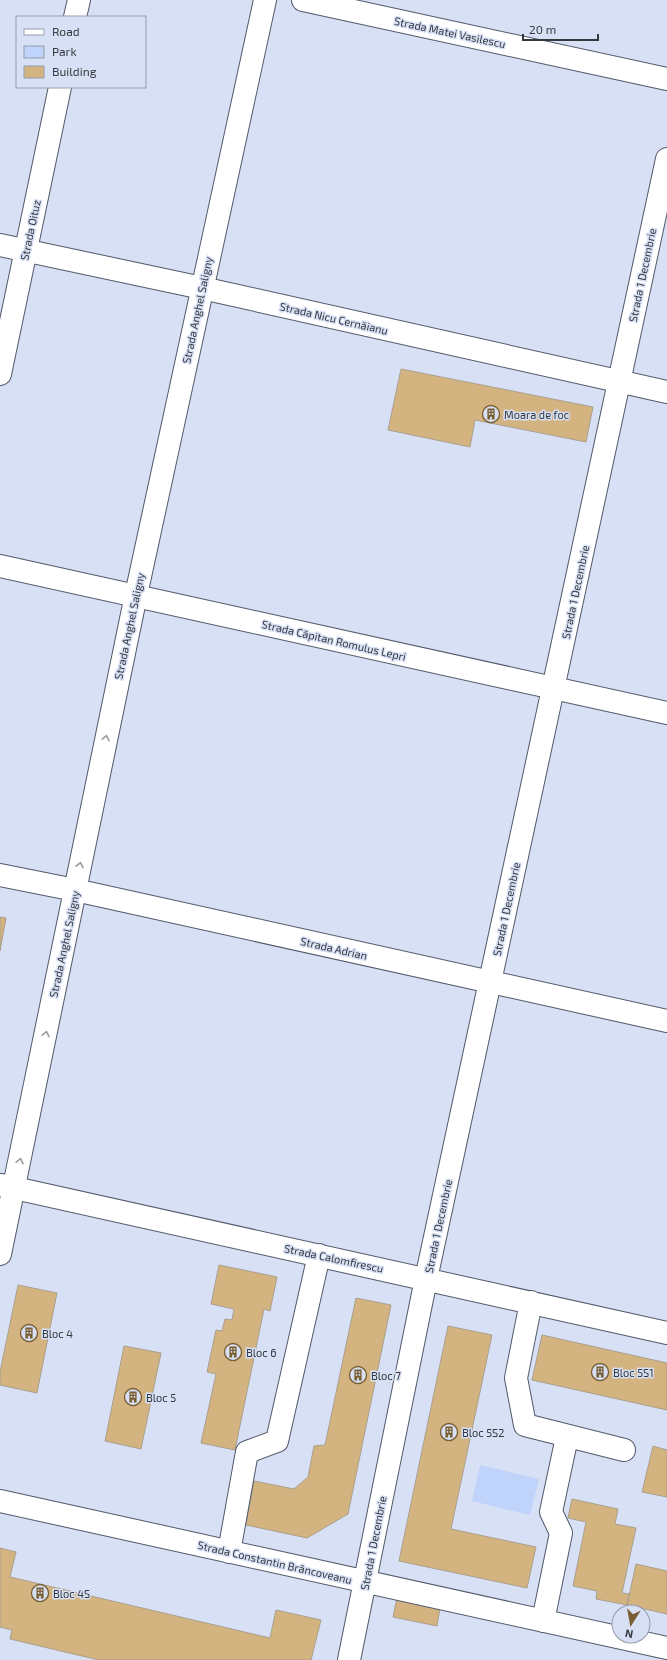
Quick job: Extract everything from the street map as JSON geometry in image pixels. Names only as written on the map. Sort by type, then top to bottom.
[{"type":"street","points":[[75,16],[78,0]]},
{"type":"street","name":"Strada Anghel Saligny","points":[[0,1254],[7,1186],[75,890],[136,595],[265,0]]},
{"type":"street","name":"Strada Matei Vasilescu","points":[[303,0],[667,79]]},
{"type":"street","name":"Strada Oituz","points":[[0,374],[60,88]]},
{"type":"street","name":"Strada 1 Decembrie","points":[[349,1660],[426,1279],[667,159]]},
{"type":"street","name":"Strada Nicu Cernăianu","points":[[0,246],[202,288],[667,392]]},
{"type":"street","name":"Strada Căpitan Romulus Lepri","points":[[0,566],[667,713]]},
{"type":"street","name":"Strada Adrian","points":[[0,875],[75,890],[667,1021]]},
{"type":"street","name":"Strada Calomfirescu","points":[[7,1186],[667,1333]]},
{"type":"street","points":[[229,1552],[247,1452],[277,1440],[320,1255]]},
{"type":"street","points":[[531,1302],[516,1378],[525,1425],[567,1437],[624,1450]]},
{"type":"street","points":[[544,1621],[561,1533],[551,1512],[567,1437]]},
{"type":"street","name":"Strada Constantin Brâncoveanu","points":[[0,1501],[667,1648]]},
{"type":"green space","points":[[480,1465],[539,1479],[530,1515],[472,1501]]},
{"type":"building","name":"Moara de foc","points":[[401,369],[593,407],[586,442],[475,420],[470,447],[388,430]]},
{"type":"building","points":[[0,917],[6,918],[0,951]]},
{"type":"building","name":"Bloc 6","points":[[219,1265],[277,1277],[270,1311],[264,1309],[235,1450],[201,1443],[216,1374],[207,1372],[216,1330],[222,1331],[225,1319],[232,1320],[234,1309],[211,1304]]},
{"type":"building","name":"Bloc 4","points":[[18,1285],[57,1293],[37,1393],[0,1385],[0,1372]]},
{"type":"building","name":"Bloc 7","points":[[356,1298],[391,1305],[348,1514],[307,1538],[246,1525],[254,1481],[294,1489],[308,1477],[314,1446],[325,1445]]},
{"type":"building","name":"Bloc 5S2","points":[[448,1326],[492,1335],[451,1529],[536,1547],[527,1588],[399,1561]]},
{"type":"building","name":"Bloc 5S1","points":[[542,1335],[667,1363],[667,1410],[532,1380]]},
{"type":"building","name":"Bloc 5","points":[[124,1346],[161,1353],[141,1449],[105,1441]]},
{"type":"building","points":[[653,1446],[667,1450],[667,1497],[642,1492]]},
{"type":"building","points":[[572,1499],[618,1509],[615,1524],[636,1528],[622,1593],[629,1594],[627,1604],[596,1599],[597,1591],[573,1586],[586,1522],[568,1518]]},
{"type":"building","name":"Bloc 4S","points":[[0,1548],[16,1552],[10,1577],[270,1638],[276,1610],[321,1620],[311,1660],[99,1660],[10,1639],[12,1630],[0,1627]]},
{"type":"building","points":[[636,1564],[667,1571],[667,1614],[651,1610],[651,1604],[627,1604]]},
{"type":"building","points":[[398,1593],[441,1602],[437,1626],[393,1617]]},
{"type":"place","name":"Moara de foc","points":[[491,414]]},
{"type":"place","name":"Bloc 4","points":[[29,1333]]},
{"type":"place","name":"Bloc 6","points":[[233,1352]]},
{"type":"place","name":"Bloc 5S1","points":[[600,1372]]},
{"type":"place","name":"Bloc 7","points":[[358,1375]]},
{"type":"place","name":"Bloc 5","points":[[133,1397]]},
{"type":"place","name":"Bloc 5S2","points":[[449,1432]]},
{"type":"place","name":"Bloc 4S","points":[[40,1593]]}]
